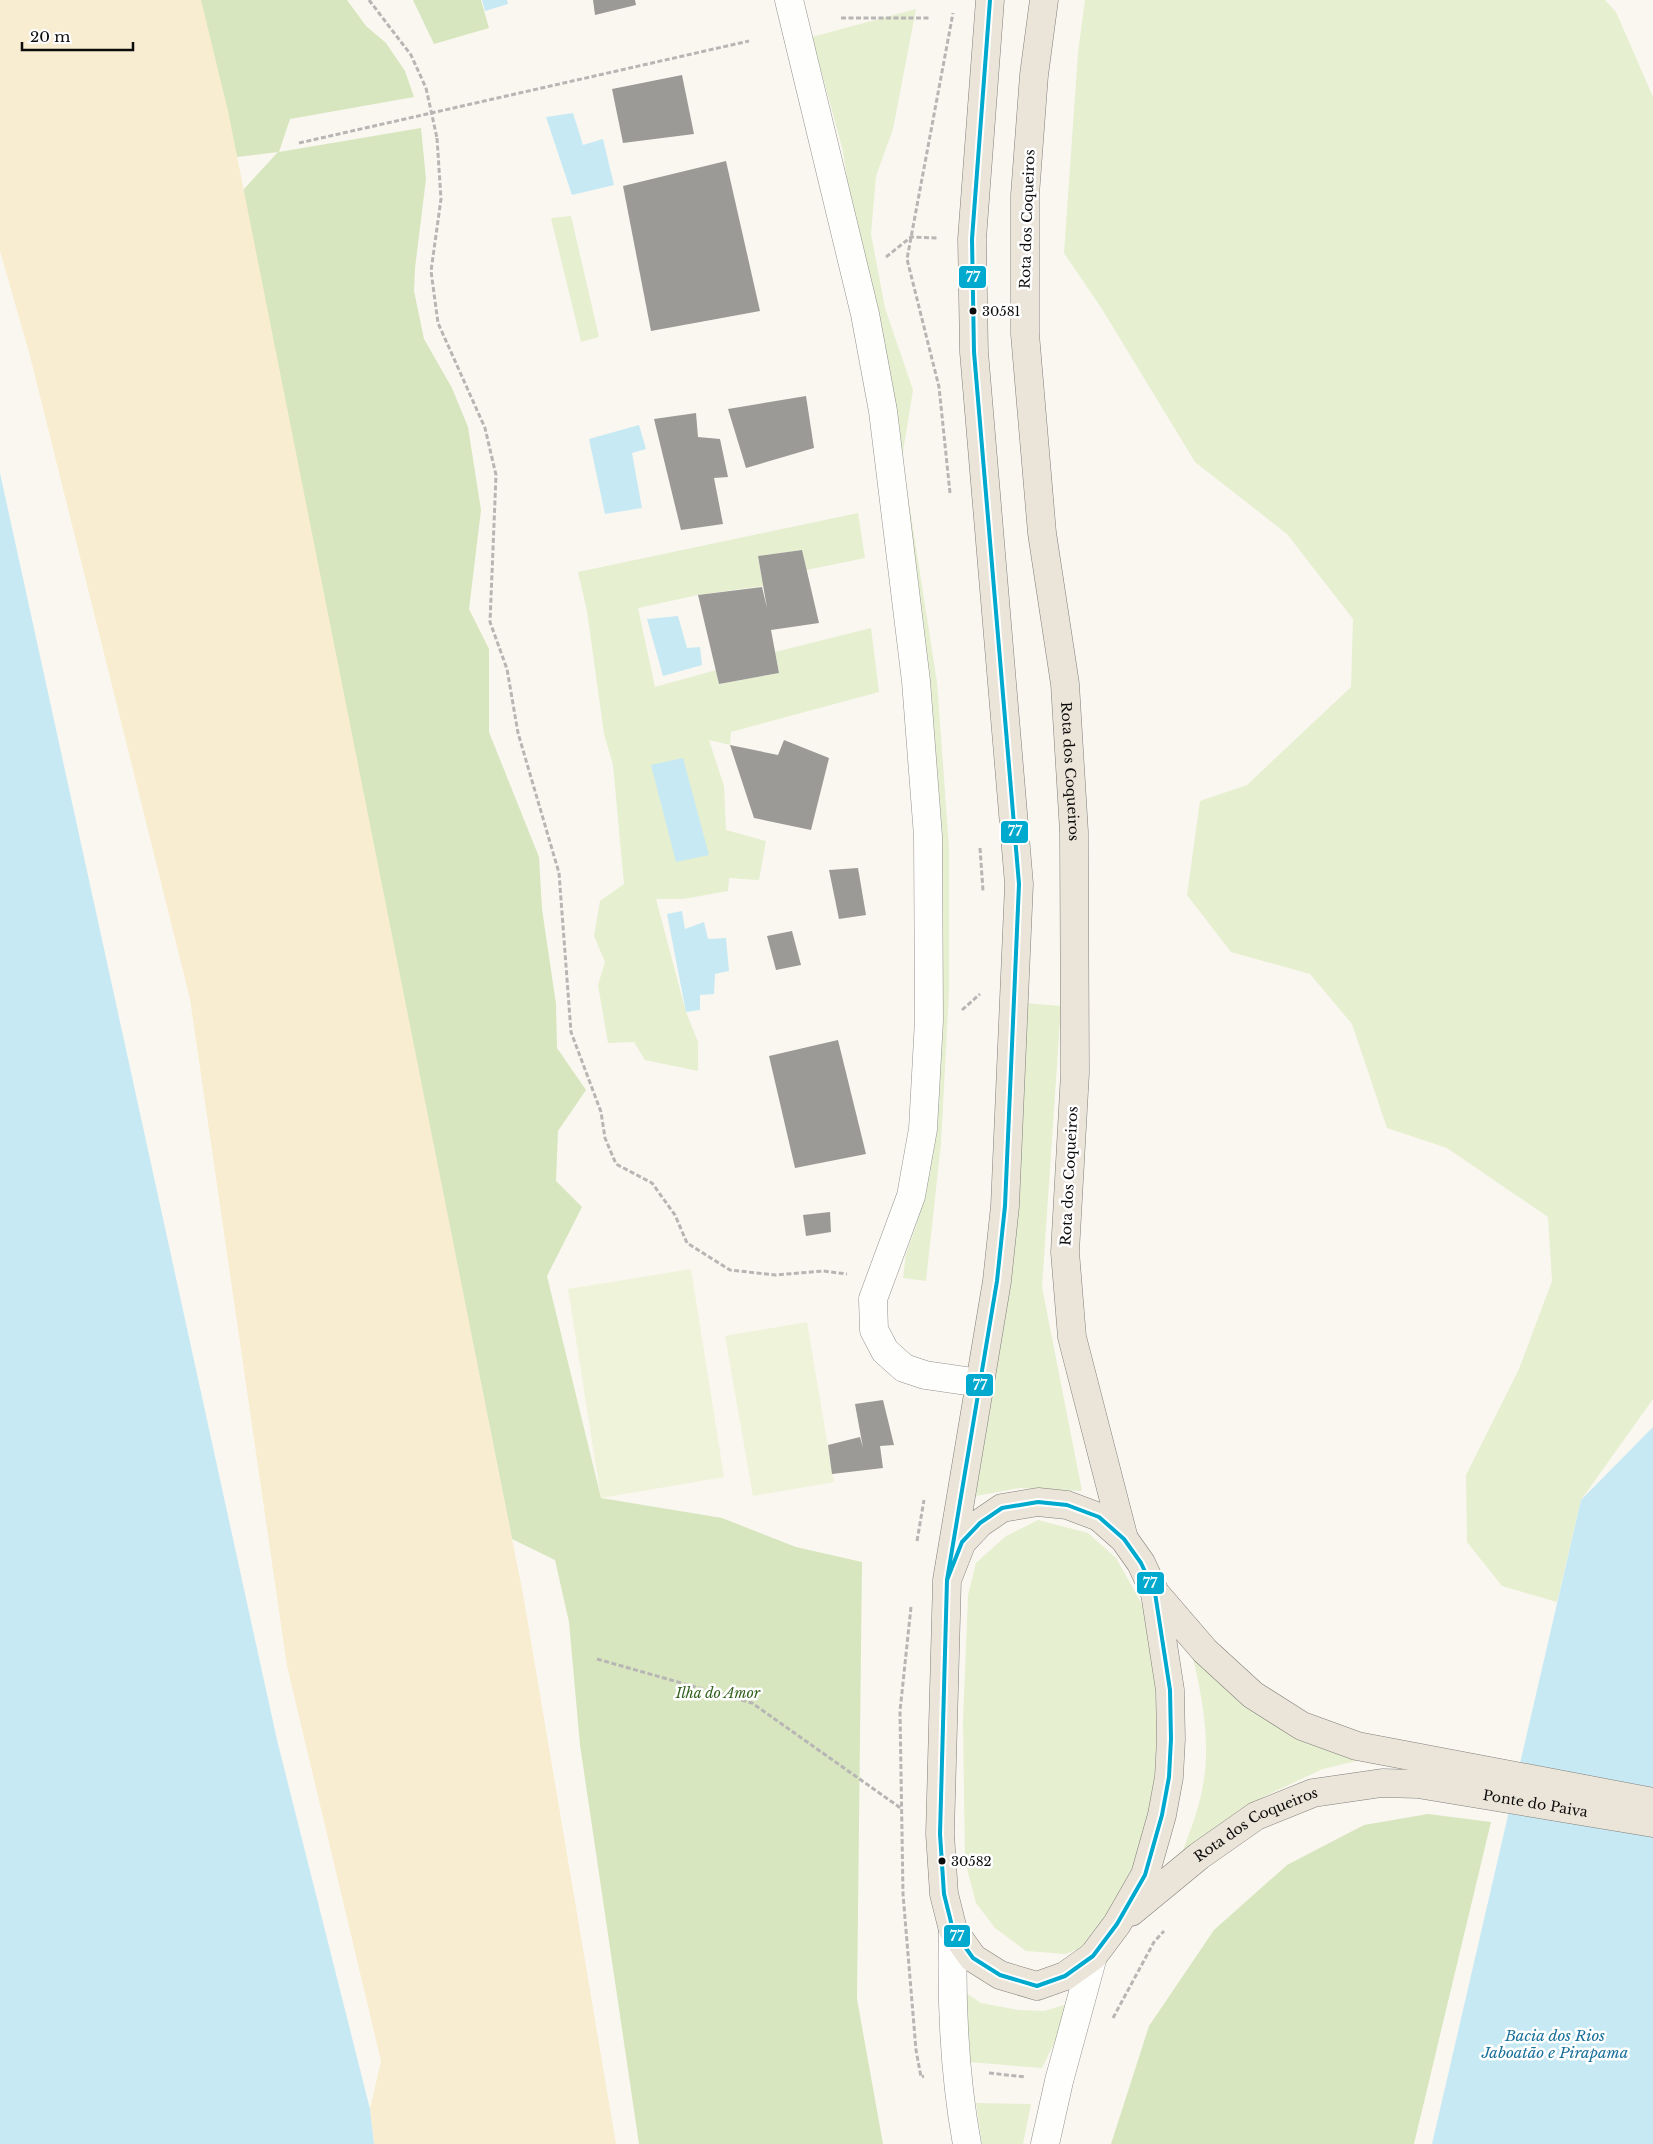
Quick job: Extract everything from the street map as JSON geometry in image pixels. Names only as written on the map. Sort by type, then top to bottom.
[{"type":"main road","name":"Rota dos Coqueiros","points":[[947,1580],[962,1542],[980,1522],[1002,1508],[1038,1502],[1067,1505],[1098,1517],[1124,1539],[1141,1563],[1154,1593],[1170,1690],[1171,1740],[1169,1777],[1162,1815],[1145,1875],[1117,1924],[1094,1956],[1064,1976],[1037,1986],[1000,1975],[973,1958],[952,1930],[944,1894],[940,1834],[947,1580],[997,1281],[1005,1206],[1019,884],[974,352],[972,239],[990,0]]},
{"type":"main road","name":"Rota dos Coqueiros","points":[[1044,0],[1034,76],[1026,194],[1025,334],[1042,533],[1065,684],[1074,832],[1075,1073],[1064,1252],[1072,1337],[1124,1539]]},
{"type":"main road","name":"Rota dos Coqueiros","points":[[1154,1593],[1205,1651],[1253,1695],[1302,1726],[1422,1772]]},
{"type":"main road","name":"Rota dos Coqueiros","points":[[1117,1924],[1199,1856],[1256,1816],[1313,1793],[1382,1783],[1422,1772]]},
{"type":"main road","name":"Ponte do Paiva","points":[[1422,1772],[1653,1802]]},
{"type":"main road","name":"Ponte do Paiva","points":[[1422,1772],[1653,1823]]},
{"type":"street","points":[[789,0],[864,314],[883,411],[916,681],[928,836],[929,1010],[922,1129],[911,1196],[873,1298],[874,1330],[885,1351],[904,1368],[925,1375],[980,1383]]},
{"type":"street","points":[[952,1930],[951,2002],[955,2070],[967,2144]]},
{"type":"street","points":[[1045,2144],[1058,2081],[1094,1956]]},
{"type":"path","points":[[368,0],[411,55],[426,88],[437,138],[441,199],[431,271],[438,323],[485,428],[496,475],[490,622],[507,670],[518,733],[559,873],[571,1032],[601,1112],[605,1138],[616,1164],[652,1183],[676,1214],[687,1243],[730,1270],[775,1275],[823,1271],[880,1277]]},
{"type":"path","points":[[840,18],[928,18]]},
{"type":"path","points":[[299,143],[749,41]]},
{"type":"path","points":[[886,257],[911,237],[972,239]]},
{"type":"path","points":[[597,1659],[752,1703],[902,1809]]},
{"type":"green space","name":"Ilha do Amor","points":[[199,0],[347,0],[366,26],[386,43],[405,71],[414,97],[290,119],[279,152],[421,128],[426,179],[414,291],[424,339],[452,388],[468,427],[481,510],[469,609],[489,649],[489,732],[539,857],[542,909],[556,1004],[557,1048],[586,1090],[558,1131],[556,1181],[582,1207],[547,1276],[601,1498],[722,1518],[796,1547],[862,1562],[857,1999],[883,2144],[639,2144],[580,1745],[569,1622],[555,1560],[512,1539],[243,190],[278,152],[237,157]]},
{"type":"green space","points":[[413,0],[481,0],[489,28],[434,44]]},
{"type":"green space","points":[[1085,0],[1605,0],[1616,12],[1653,97],[1653,1399],[1581,1500],[1557,1602],[1502,1586],[1467,1542],[1466,1475],[1519,1369],[1552,1281],[1548,1217],[1447,1148],[1387,1128],[1352,1024],[1310,974],[1231,952],[1187,895],[1200,801],[1247,785],[1351,687],[1353,619],[1287,534],[1195,462],[1102,309],[1064,253],[1078,53]]},
{"type":"green space","points":[[916,9],[893,129],[876,176],[871,234],[885,308],[913,390],[902,458],[937,682],[949,847],[949,992],[941,1143],[926,1281],[903,1278],[906,1254],[917,1223],[938,1018],[934,801],[843,151],[812,37]]},
{"type":"green space","points":[[571,216],[599,337],[581,342],[551,218]]},
{"type":"green space","points":[[858,513],[865,558],[806,570],[802,550],[758,556],[763,586],[698,595],[638,608],[655,687],[716,670],[719,684],[779,673],[775,652],[871,628],[879,692],[731,732],[730,745],[709,740],[724,786],[726,830],[766,841],[759,880],[729,878],[728,891],[683,899],[656,899],[686,1012],[698,1042],[698,1071],[645,1060],[634,1042],[608,1043],[598,985],[605,962],[594,936],[600,901],[624,884],[613,765],[604,734],[587,611],[578,572]]},
{"type":"green space","points":[[1026,1003],[1061,1006],[1042,1287],[1082,1491],[1020,1488],[976,1496]]},
{"type":"green space","points":[[691,1269],[724,1477],[601,1498],[568,1289]]},
{"type":"green space","points":[[807,1322],[834,1482],[753,1496],[725,1336]]},
{"type":"green space","points":[[1038,1520],[1088,1533],[1116,1558],[1146,1611],[1162,1672],[1169,1805],[1099,1940],[1066,1954],[1026,1951],[995,1928],[976,1903],[965,1861],[963,1722],[968,1595],[976,1563],[1006,1536]]},
{"type":"green space","points":[[1184,1622],[1221,1657],[1368,1758],[1323,1769],[1261,1798],[1225,1823],[1174,1873],[1198,1807],[1206,1765],[1205,1723],[1202,1703]]},
{"type":"green space","points":[[1428,1814],[1491,1822],[1414,2144],[1111,2144],[1149,2026],[1214,1930],[1287,1865],[1364,1825]]},
{"type":"green space","points":[[957,1987],[981,2003],[1018,2010],[1044,2011],[1074,2002],[1042,2068],[968,2062]]},
{"type":"green space","points":[[976,2103],[1031,2104],[1023,2144],[982,2144]]},
{"type":"sand","points":[[0,0],[201,0],[228,111],[523,1594],[616,2144],[374,2144],[370,2109],[381,2061],[287,1666],[190,999],[30,356],[0,251]]},
{"type":"water","points":[[482,0],[507,0],[508,4],[485,11]]},
{"type":"water","points":[[573,113],[583,145],[603,139],[614,185],[572,195],[546,117]]},
{"type":"water","points":[[639,425],[646,449],[632,453],[642,508],[605,514],[589,439]]},
{"type":"water","points":[[0,473],[277,1740],[370,2109],[374,2144],[0,2144]]},
{"type":"water","points":[[678,616],[687,648],[700,647],[702,665],[663,676],[647,619]]},
{"type":"water","points":[[683,758],[709,855],[676,862],[651,765]]},
{"type":"water","points":[[682,911],[685,929],[704,922],[708,939],[726,938],[729,971],[715,974],[714,994],[700,995],[700,1010],[686,1012],[667,914]]},
{"type":"water","name":"Bacia dos Rios Jaboatão e Pirapama","points":[[1653,1427],[1653,2144],[1432,2144],[1581,1500]]},
{"type":"building","points":[[593,0],[635,0],[636,5],[595,15]]},
{"type":"building","points":[[682,75],[694,134],[623,143],[612,89]]},
{"type":"building","points":[[726,161],[760,311],[651,331],[623,186]]},
{"type":"building","points":[[806,396],[814,448],[746,468],[728,409]]},
{"type":"building","points":[[696,413],[698,437],[720,439],[728,477],[714,478],[723,524],[681,530],[654,419]]},
{"type":"building","points":[[802,550],[819,623],[771,630],[779,673],[719,684],[698,595],[762,587],[767,608],[758,556]]},
{"type":"building","points":[[784,740],[829,758],[811,830],[754,818],[730,745],[778,755]]},
{"type":"building","points":[[858,868],[866,915],[839,919],[829,870]]},
{"type":"building","points":[[792,931],[801,965],[776,970],[767,936]]},
{"type":"building","points":[[838,1040],[866,1154],[795,1168],[769,1056]]},
{"type":"building","points":[[830,1212],[831,1232],[806,1236],[803,1215]]},
{"type":"building","points":[[883,1400],[894,1445],[880,1446],[883,1468],[832,1474],[828,1445],[860,1437],[863,1448],[855,1404]]},
{"type":"transit line","name":"77","points":[[947,1580],[962,1542],[980,1523],[1002,1508],[1038,1502],[1067,1505],[1099,1517],[1124,1539],[1141,1563],[1155,1593],[1170,1690],[1171,1739],[1169,1777],[1162,1815],[1145,1875],[1117,1924],[1093,1956],[1065,1976],[1037,1986],[1000,1975],[973,1958],[953,1930],[944,1894],[940,1834],[947,1580],[997,1281],[1005,1206],[1019,884],[974,352],[972,239],[990,0]]},
{"type":"place","name":"30581","points":[[973,311]]},
{"type":"place","name":"30582","points":[[942,1861]]}]
